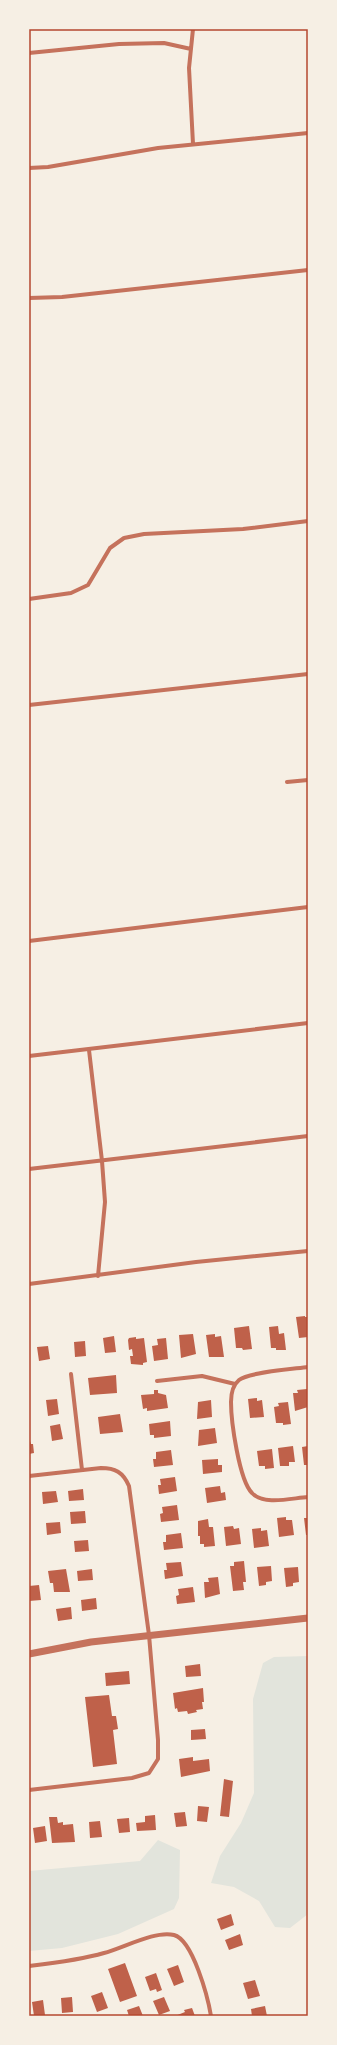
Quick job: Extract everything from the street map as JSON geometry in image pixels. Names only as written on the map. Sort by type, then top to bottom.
[{"type":"street","points":[[193,29],[189,68],[193,144]]},
{"type":"street","points":[[29,52],[164,43],[191,49]]},
{"type":"street","points":[[29,168],[48,167],[158,148],[308,133]]},
{"type":"street","points":[[29,298],[308,270]]},
{"type":"street","points":[[29,599],[71,593],[88,585],[110,548],[124,538],[144,534],[243,529],[308,521]]},
{"type":"street","points":[[29,705],[308,674]]},
{"type":"street","points":[[287,782],[308,780]]},
{"type":"street","points":[[29,941],[308,907]]},
{"type":"street","points":[[29,1056],[308,1023]]},
{"type":"street","points":[[89,1050],[102,1161],[105,1202],[98,1276]]},
{"type":"street","points":[[29,1169],[308,1136]]},
{"type":"street","points":[[29,1284],[196,1262],[308,1251]]},
{"type":"street","points":[[308,1367],[250,1375],[240,1379],[235,1384],[231,1402],[240,1471],[244,1483],[252,1494],[264,1499],[279,1500],[308,1497]]},
{"type":"street","points":[[70,1374],[82,1470]]},
{"type":"street","points":[[157,1381],[202,1376],[235,1384]]},
{"type":"street","points":[[29,1476],[112,1468],[120,1472],[126,1479],[129,1486],[149,1635],[158,1740],[158,1759],[150,1773],[132,1778],[29,1790]]},
{"type":"street","points":[[29,1654],[91,1642],[308,1618]]},
{"type":"street","points":[[29,1966],[72,1961],[105,1953],[164,1934],[175,1935],[182,1939],[189,1948],[209,2004],[211,2016]]},
{"type":"shaded area","points":[[308,1656],[308,1914],[290,1928],[275,1927],[259,1901],[234,1887],[211,1883],[220,1856],[241,1823],[254,1793],[253,1699],[263,1663],[274,1657]]},
{"type":"shaded area","points":[[158,1840],[180,1850],[179,1898],[174,1909],[118,1934],[62,1948],[29,1951],[29,1871],[140,1861]]},
{"type":"building","points":[[296,1317],[308,1317],[308,1337],[299,1338]]},
{"type":"building","points":[[249,1326],[252,1349],[243,1350],[242,1348],[236,1348],[234,1328]]},
{"type":"building","points":[[278,1326],[279,1334],[284,1333],[286,1350],[276,1350],[276,1348],[271,1348],[269,1327]]},
{"type":"building","points":[[193,1334],[196,1354],[181,1358],[179,1335]]},
{"type":"building","points":[[215,1334],[215,1337],[221,1336],[224,1357],[209,1357],[206,1335]]},
{"type":"building","points":[[114,1336],[116,1352],[105,1353],[103,1338]]},
{"type":"building","points":[[136,1337],[136,1339],[144,1338],[147,1362],[143,1363],[143,1365],[131,1364],[130,1356],[133,1356],[132,1349],[129,1350],[128,1340],[129,1338]]},
{"type":"building","points":[[166,1338],[168,1359],[154,1361],[152,1346],[158,1345],[157,1339]]},
{"type":"building","points":[[85,1341],[86,1356],[75,1357],[74,1342]]},
{"type":"building","points":[[48,1346],[50,1359],[39,1361],[37,1347]]},
{"type":"building","points":[[116,1375],[117,1393],[90,1395],[88,1378]]},
{"type":"building","points":[[307,1389],[308,1407],[295,1411],[293,1393],[298,1393],[297,1390]]},
{"type":"building","points":[[154,1390],[158,1390],[158,1393],[166,1395],[168,1408],[147,1411],[147,1408],[143,1409],[141,1395],[154,1394]]},
{"type":"building","points":[[257,1398],[257,1401],[262,1400],[264,1417],[250,1418],[248,1399]]},
{"type":"building","points":[[57,1399],[59,1414],[48,1416],[46,1400]]},
{"type":"building","points":[[211,1400],[212,1417],[197,1419],[198,1402]]},
{"type":"building","points":[[288,1402],[291,1424],[283,1425],[283,1423],[276,1423],[274,1407],[279,1406],[278,1403]]},
{"type":"building","points":[[120,1414],[123,1432],[100,1434],[98,1417]]},
{"type":"building","points":[[170,1421],[171,1436],[154,1438],[154,1435],[150,1435],[149,1424]]},
{"type":"building","points":[[60,1424],[63,1439],[52,1441],[50,1426]]},
{"type":"building","points":[[215,1428],[217,1443],[198,1446],[199,1430]]},
{"type":"building","points":[[29,1438],[31,1444],[33,1444],[34,1453],[29,1454]]},
{"type":"building","points":[[293,1446],[295,1462],[289,1462],[289,1466],[280,1466],[278,1448]]},
{"type":"building","points":[[308,1446],[308,1465],[304,1465],[302,1447]]},
{"type":"building","points":[[272,1449],[274,1468],[265,1469],[265,1466],[259,1466],[257,1451]]},
{"type":"building","points":[[171,1450],[173,1465],[154,1467],[153,1459],[156,1459],[156,1452]]},
{"type":"building","points":[[218,1459],[218,1465],[222,1465],[222,1472],[203,1474],[202,1460]]},
{"type":"building","points":[[175,1477],[177,1491],[159,1494],[158,1485],[161,1485],[160,1479]]},
{"type":"building","points":[[220,1486],[221,1493],[225,1492],[226,1500],[207,1503],[205,1488]]},
{"type":"building","points":[[83,1489],[84,1500],[69,1501],[68,1491]]},
{"type":"building","points":[[56,1491],[58,1502],[43,1504],[42,1492]]},
{"type":"building","points":[[177,1505],[179,1520],[161,1522],[160,1514],[163,1513],[162,1507]]},
{"type":"building","points":[[85,1511],[86,1523],[71,1524],[70,1512]]},
{"type":"building","points":[[286,1517],[286,1520],[292,1520],[294,1535],[279,1537],[277,1518]]},
{"type":"building","points":[[304,1518],[308,1518],[308,1535],[306,1535]]},
{"type":"building","points":[[208,1519],[209,1527],[213,1527],[215,1546],[204,1547],[204,1544],[200,1544],[200,1536],[198,1536],[198,1521]]},
{"type":"building","points":[[60,1522],[61,1533],[47,1535],[46,1523]]},
{"type":"building","points":[[233,1526],[234,1529],[239,1528],[241,1544],[226,1546],[224,1527]]},
{"type":"building","points":[[261,1528],[261,1531],[267,1530],[269,1546],[254,1548],[252,1529]]},
{"type":"building","points":[[181,1533],[183,1548],[164,1550],[163,1542],[166,1542],[166,1535]]},
{"type":"building","points":[[88,1540],[89,1551],[75,1552],[74,1541]]},
{"type":"building","points":[[244,1561],[246,1582],[243,1582],[244,1590],[233,1591],[230,1566],[234,1566],[234,1562]]},
{"type":"building","points":[[181,1562],[183,1576],[165,1579],[164,1570],[167,1570],[166,1563]]},
{"type":"building","points":[[271,1566],[272,1581],[266,1582],[266,1585],[259,1586],[257,1567]]},
{"type":"building","points":[[298,1567],[299,1582],[293,1583],[293,1586],[286,1587],[284,1568]]},
{"type":"building","points":[[66,1569],[70,1592],[54,1592],[53,1583],[50,1583],[48,1571]]},
{"type":"building","points":[[92,1569],[93,1580],[78,1581],[77,1571]]},
{"type":"building","points":[[218,1577],[220,1594],[205,1598],[204,1582],[209,1582],[208,1578]]},
{"type":"building","points":[[39,1585],[41,1600],[29,1601],[29,1586]]},
{"type":"building","points":[[193,1587],[195,1602],[177,1604],[176,1596],[179,1595],[178,1589]]},
{"type":"building","points":[[96,1598],[97,1609],[82,1611],[81,1600]]},
{"type":"building","points":[[71,1607],[72,1619],[58,1621],[56,1609]]},
{"type":"building","points":[[200,1664],[201,1676],[186,1677],[185,1666]]},
{"type":"building","points":[[129,1671],[130,1684],[106,1686],[105,1673]]},
{"type":"building","points":[[203,1688],[203,1709],[196,1710],[197,1712],[188,1714],[187,1711],[178,1712],[177,1708],[175,1709],[173,1693]]},
{"type":"building","points":[[109,1695],[112,1716],[116,1716],[118,1729],[113,1730],[117,1764],[93,1767],[85,1697]]},
{"type":"building","points":[[205,1729],[206,1739],[191,1740],[191,1730]]},
{"type":"building","points":[[193,1757],[193,1761],[209,1759],[210,1771],[181,1777],[179,1759]]},
{"type":"building","points":[[224,1779],[233,1781],[229,1817],[220,1816]]},
{"type":"building","points":[[198,1806],[209,1807],[207,1822],[197,1821]]},
{"type":"building","points":[[185,1812],[187,1826],[176,1827],[174,1813]]},
{"type":"building","points":[[155,1815],[156,1830],[137,1831],[136,1823],[145,1822],[145,1816]]},
{"type":"building","points":[[49,1817],[57,1817],[58,1823],[63,1822],[63,1825],[73,1824],[75,1842],[52,1843]]},
{"type":"building","points":[[129,1818],[130,1832],[119,1833],[117,1819]]},
{"type":"building","points":[[100,1821],[102,1837],[90,1838],[89,1822]]},
{"type":"building","points":[[45,1826],[47,1841],[35,1843],[33,1828]]},
{"type":"building","points":[[231,1914],[234,1925],[221,1930],[217,1919]]},
{"type":"building","points":[[240,1934],[243,1945],[229,1950],[225,1940]]},
{"type":"building","points":[[125,1963],[137,1996],[120,2002],[108,1969]]},
{"type":"building","points":[[178,1965],[184,1982],[174,1986],[167,1969]]},
{"type":"building","points":[[156,1973],[162,1990],[157,1992],[156,1989],[150,1991],[145,1977]]},
{"type":"building","points":[[255,1980],[260,1996],[248,1999],[243,1983]]},
{"type":"building","points":[[102,1992],[108,2008],[97,2012],[91,1996]]},
{"type":"building","points":[[72,1997],[73,2012],[62,2013],[61,1998]]},
{"type":"building","points":[[164,1997],[170,2011],[159,2015],[153,2001]]},
{"type":"building","points":[[43,2000],[45,2015],[34,2016],[32,2002]]},
{"type":"building","points":[[139,2006],[143,2016],[129,2016],[127,2010]]},
{"type":"building","points":[[265,2006],[267,2016],[252,2016],[251,2009]]},
{"type":"building","points":[[192,2008],[195,2016],[175,2016],[185,2012],[184,2010]]}]
